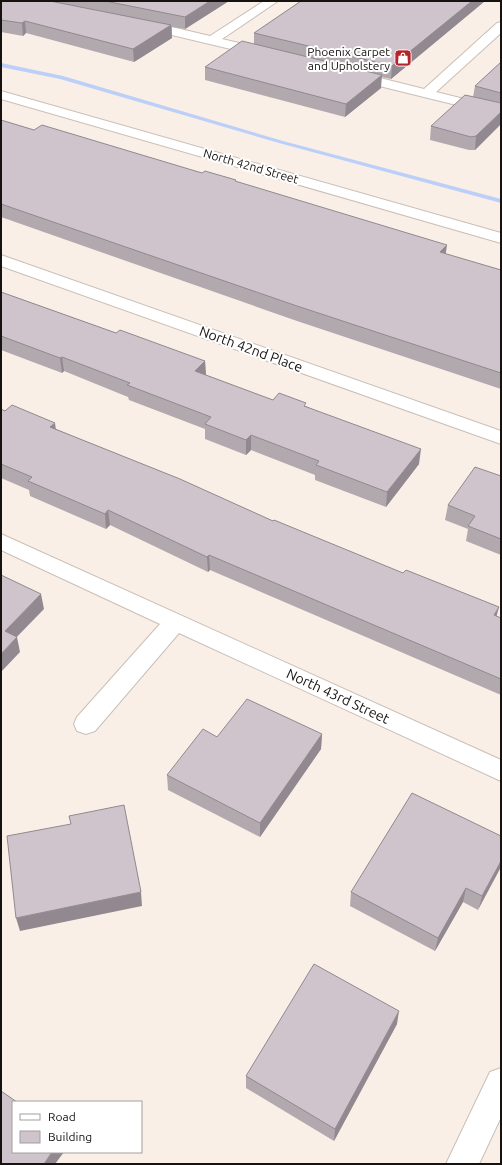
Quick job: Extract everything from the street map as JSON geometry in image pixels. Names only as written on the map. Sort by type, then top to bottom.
[{"type":"street","points":[[213,40],[272,1]]},
{"type":"street","points":[[127,21],[213,40],[274,56]]},
{"type":"street","points":[[426,94],[501,26]]},
{"type":"street","points":[[342,73],[501,112]]},
{"type":"street","name":"North 42nd Street","points":[[1,95],[501,238]]},
{"type":"street","name":"North 42nd Place","points":[[1,260],[501,438]]},
{"type":"street","name":"North 43rd Street","points":[[1,541],[501,771]]},
{"type":"street","points":[[86,724],[175,622]]},
{"type":"street","points":[[462,1164],[501,1083]]},
{"type":"building","points":[[1,1],[50,1],[171,25],[133,49],[25,21],[22,23],[1,20]]},
{"type":"building","points":[[105,1],[210,1],[185,17]]},
{"type":"building","points":[[301,1],[472,1],[392,66],[254,33]]},
{"type":"building","points":[[242,41],[382,75],[346,104],[205,67]]},
{"type":"building","points":[[501,62],[501,93],[475,86]]},
{"type":"building","points":[[465,95],[501,103],[501,112],[476,136],[471,137],[431,126]]},
{"type":"building","points":[[1,120],[34,130],[42,125],[202,173],[205,171],[236,180],[235,181],[447,245],[440,252],[501,270],[501,373],[297,306],[1,204]]},
{"type":"building","points":[[1,292],[116,333],[120,330],[205,361],[195,371],[273,400],[279,393],[306,403],[304,406],[421,449],[387,492],[316,465],[319,461],[251,435],[246,440],[205,424],[211,417],[127,385],[130,383],[1,336]]},
{"type":"building","points":[[12,405],[55,423],[50,427],[180,479],[273,521],[274,520],[403,573],[406,570],[499,607],[494,615],[501,618],[501,679],[209,555],[207,557],[108,510],[105,514],[28,481],[32,477],[1,464],[1,409],[5,411]]},
{"type":"building","points":[[475,467],[501,476],[501,539],[468,526],[475,516],[448,505]]},
{"type":"building","points":[[1,575],[41,594],[5,631],[17,637],[1,654]]},
{"type":"building","points":[[247,699],[322,734],[260,823],[167,775],[203,729],[217,737]]},
{"type":"building","points":[[412,793],[501,836],[501,861],[482,896],[466,888],[438,938],[351,892]]},
{"type":"building","points":[[124,805],[141,892],[16,918],[7,836],[71,824],[69,816]]},
{"type":"building","points":[[314,964],[399,1011],[335,1129],[246,1076]]},
{"type":"building","points":[[1,1091],[16,1101],[12,1101],[12,1153],[51,1153],[44,1164],[1,1164]]},
{"type":"waterway","points":[[1,65],[61,77],[281,142],[501,201]]},
{"type":"place","name":"Phoenix Carpet and Upholstery","points":[[403,58]]}]
